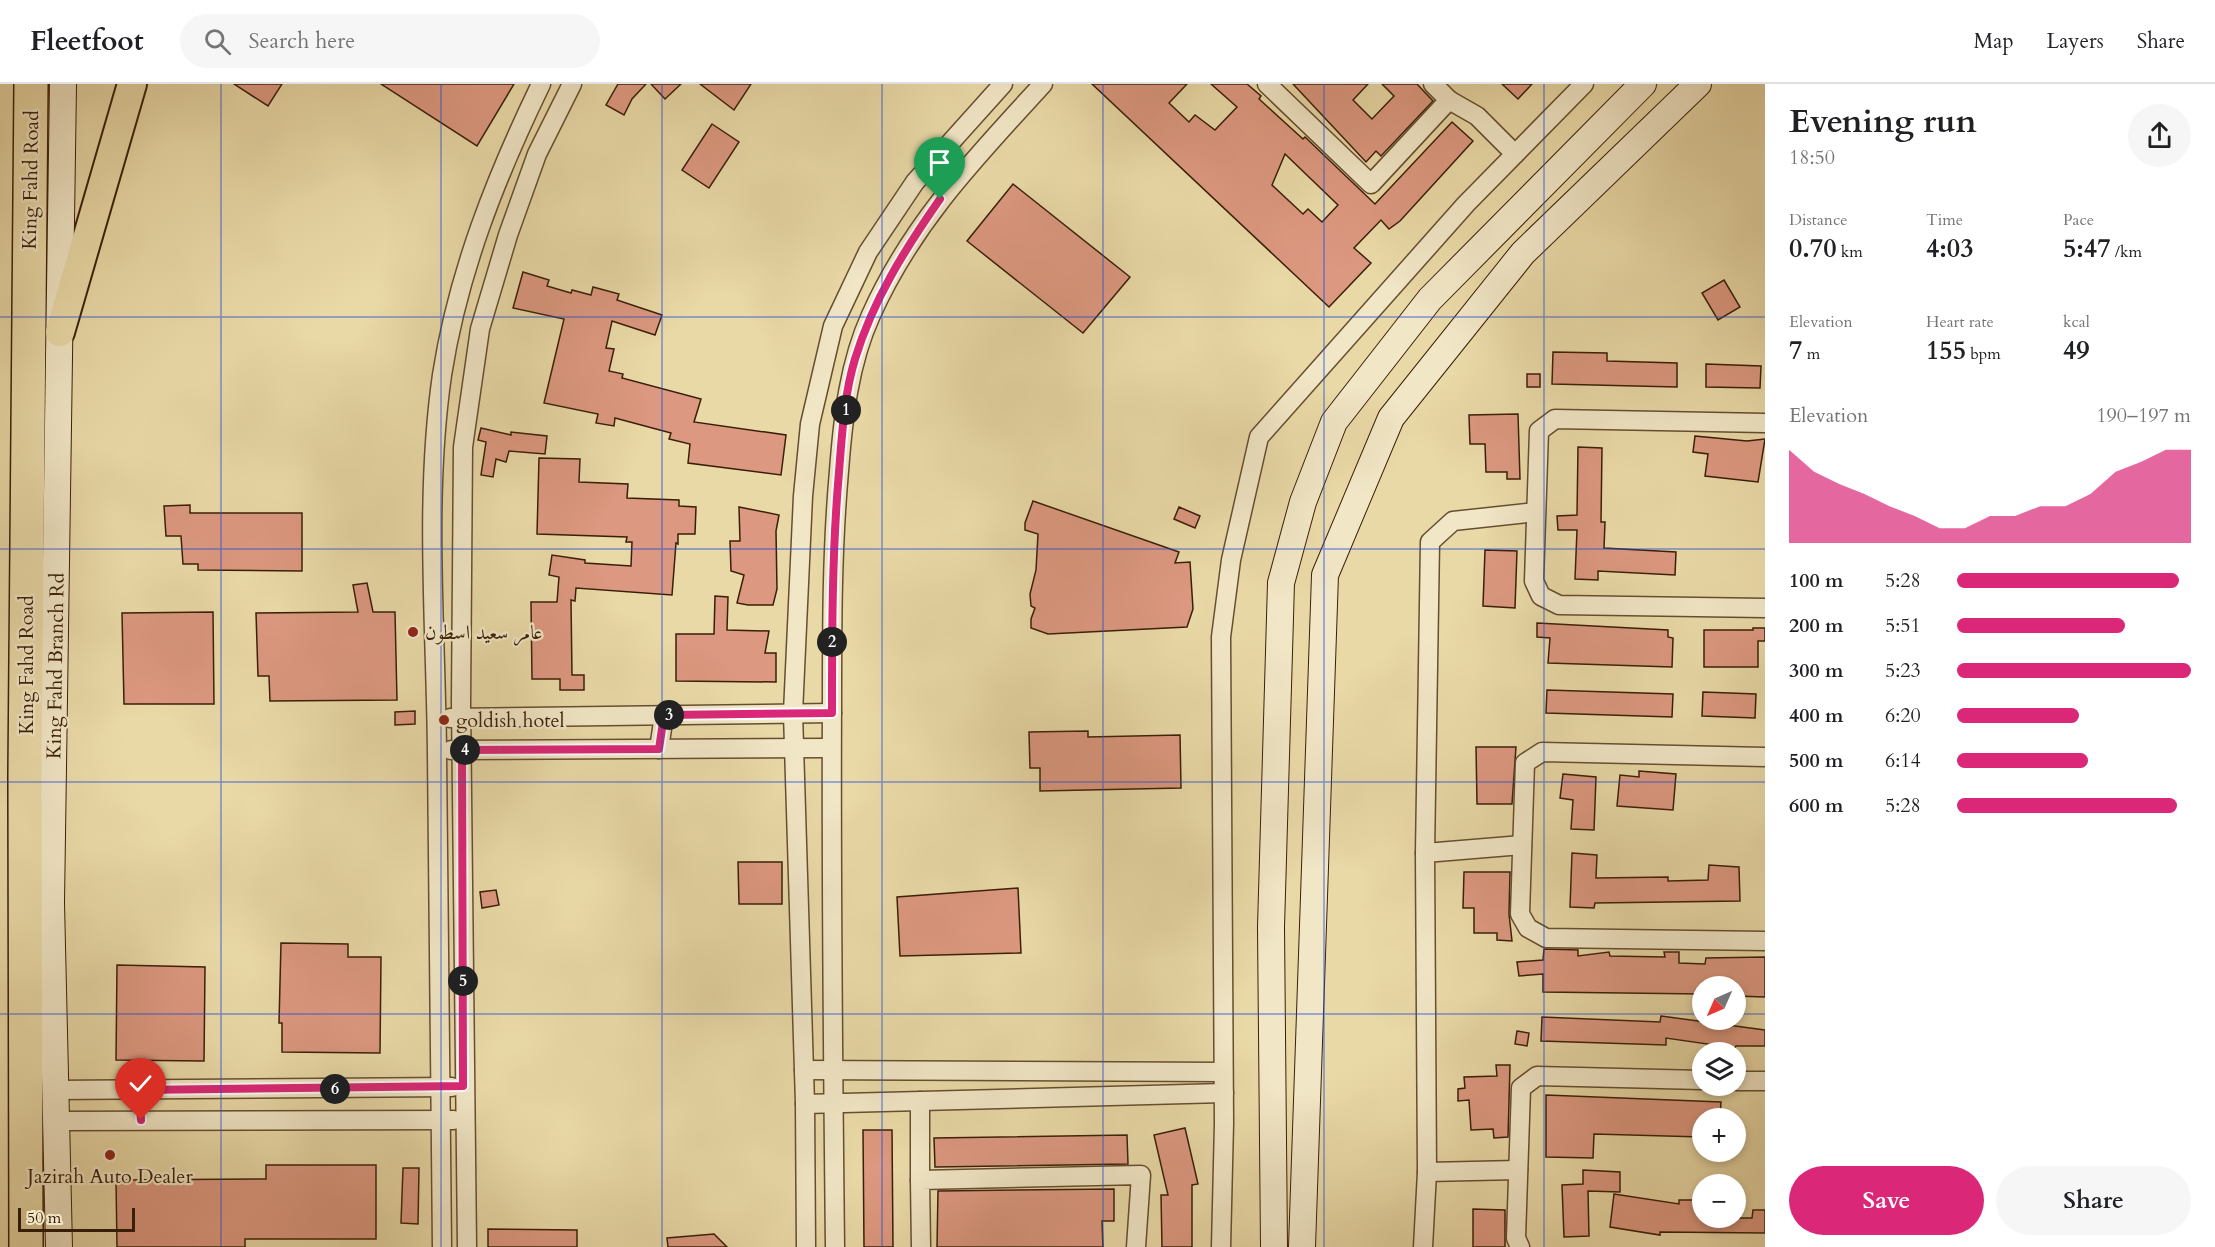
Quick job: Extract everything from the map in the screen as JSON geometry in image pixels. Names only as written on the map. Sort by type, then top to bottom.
[{"type":"highway","name":"King Fahd Road","points":[[26,1247],[25,775],[31,84]]},
{"type":"main road","points":[[60,332],[132,84]]},
{"type":"street","name":"King Fahd Branch Rd","points":[[59,1247],[51,903],[63,84]]},
{"type":"street","points":[[442,1247],[432,511],[442,376],[461,282],[503,162],[541,84]]},
{"type":"street","points":[[467,1247],[463,1086],[462,465],[480,328],[508,235],[537,154],[572,84]]},
{"type":"street","points":[[806,1247],[805,1104],[793,714],[803,496],[810,424],[833,326],[868,252],[915,182],[1002,84]]},
{"type":"street","points":[[835,1247],[831,748],[832,545],[842,433],[855,361],[870,316],[904,251],[940,199],[1043,84]]},
{"type":"street","points":[[1267,84],[1371,184],[1449,100]]},
{"type":"street","points":[[1433,84],[1449,100],[1477,116],[1515,154]]},
{"type":"street","points":[[1221,1247],[1224,1093],[1221,637],[1231,560],[1260,437],[1466,204],[1584,84]]},
{"type":"street","points":[[1274,1247],[1271,927],[1281,583],[1303,502],[1334,422],[1430,299],[1643,84]]},
{"type":"street","points":[[1302,1247],[1326,575],[1391,418],[1523,253],[1698,84]]},
{"type":"street","points":[[1765,423],[1555,419],[1539,430],[1534,581],[1541,596],[1559,605],[1765,608]]},
{"type":"street","points":[[1423,1247],[1427,1172],[1425,853],[1430,542],[1453,521],[1536,512]]},
{"type":"street","points":[[436,718],[832,713]]},
{"type":"street","points":[[659,749],[664,715]]},
{"type":"street","points":[[437,750],[831,748]]},
{"type":"street","points":[[1765,756],[1542,752],[1525,763],[1520,914],[1528,928],[1546,938],[1765,941]]},
{"type":"street","points":[[1425,853],[1522,845]]},
{"type":"street","points":[[804,1070],[1223,1072]]},
{"type":"street","points":[[1520,1247],[1516,1238],[1521,1088],[1537,1077],[1692,1080]]},
{"type":"street","points":[[1746,1081],[1765,1081]]},
{"type":"street","points":[[54,1090],[463,1086]]},
{"type":"street","points":[[139,1090],[141,1120]]},
{"type":"street","points":[[805,1104],[1224,1093]]},
{"type":"street","points":[[920,1101],[921,1247]]},
{"type":"street","points":[[57,1121],[465,1120]]},
{"type":"street","points":[[1427,1172],[1518,1170]]},
{"type":"street","points":[[920,1180],[1141,1175],[1136,1247]]},
{"type":"building","points":[[234,84],[282,84],[268,106]]},
{"type":"building","points":[[381,84],[514,84],[477,146]]},
{"type":"building","points":[[618,84],[646,84],[632,99],[624,115],[606,105]]},
{"type":"building","points":[[651,84],[681,84],[665,99]]},
{"type":"building","points":[[700,84],[751,84],[734,110]]},
{"type":"building","points":[[1092,84],[1187,84],[1169,103],[1189,122],[1195,115],[1215,130],[1237,107],[1211,84],[1247,84],[1261,96],[1259,99],[1303,139],[1305,137],[1375,204],[1452,122],[1473,141],[1400,221],[1389,229],[1381,220],[1354,248],[1371,263],[1329,307]],"holes":[[[1285,154],[1338,205],[1322,222],[1308,209],[1303,214],[1272,185]]]},
{"type":"building","points":[[1293,84],[1368,84],[1353,100],[1372,119],[1394,96],[1382,84],[1417,84],[1433,101],[1381,156],[1376,151],[1366,162]]},
{"type":"building","points":[[1502,84],[1532,84],[1518,99]]},
{"type":"building","points":[[712,124],[739,142],[709,188],[682,170]]},
{"type":"building","points":[[1013,184],[1130,277],[1083,333],[967,241]]},
{"type":"building","points":[[523,272],[549,280],[547,286],[571,293],[572,290],[591,295],[593,287],[619,294],[617,300],[662,315],[655,335],[612,321],[606,348],[614,349],[609,371],[623,374],[622,378],[701,399],[694,422],[786,435],[781,475],[688,463],[690,444],[669,439],[671,433],[615,418],[614,426],[596,423],[598,414],[544,403],[564,319],[513,308]]},
{"type":"building","points":[[1724,280],[1740,307],[1718,320],[1702,293]]},
{"type":"building","points":[[1553,352],[1607,353],[1607,361],[1677,363],[1677,387],[1552,384]]},
{"type":"building","points":[[1706,364],[1761,366],[1760,388],[1706,387]]},
{"type":"building","points":[[1527,374],[1540,374],[1540,387],[1527,387]]},
{"type":"building","points":[[1518,414],[1520,479],[1507,479],[1507,472],[1486,472],[1485,444],[1470,444],[1469,415]]},
{"type":"building","points":[[481,428],[511,435],[511,432],[547,436],[545,454],[509,451],[506,462],[496,459],[493,477],[481,475],[486,442],[478,440]]},
{"type":"building","points":[[1695,436],[1747,441],[1765,439],[1758,482],[1705,476],[1708,454],[1693,452]]},
{"type":"building","points":[[1578,447],[1602,448],[1601,522],[1605,522],[1604,548],[1676,552],[1675,575],[1598,571],[1598,580],[1575,579],[1577,530],[1558,530],[1557,516],[1577,515]]},
{"type":"building","points":[[539,458],[580,459],[579,482],[628,484],[627,498],[679,500],[679,506],[696,507],[695,534],[678,534],[672,595],[576,588],[575,601],[571,600],[572,675],[584,675],[584,690],[560,690],[560,679],[532,679],[531,602],[557,602],[559,577],[549,575],[552,555],[585,560],[585,563],[631,566],[632,542],[626,542],[627,537],[537,534]]},
{"type":"building","points":[[1033,501],[1179,552],[1175,563],[1190,562],[1193,609],[1187,627],[1048,634],[1031,628],[1035,608],[1031,606],[1030,594],[1036,570],[1038,534],[1025,530],[1025,523]]},
{"type":"building","points":[[190,505],[190,513],[302,513],[302,571],[198,570],[198,564],[183,564],[181,536],[166,536],[164,506]]},
{"type":"building","points":[[739,507],[779,515],[776,531],[777,589],[773,605],[737,603],[744,575],[731,571],[730,541],[740,541]]},
{"type":"building","points":[[1179,507],[1200,516],[1195,528],[1174,519]]},
{"type":"building","points":[[1485,550],[1517,551],[1515,608],[1483,606]]},
{"type":"building","points":[[367,583],[373,612],[395,612],[397,700],[270,701],[269,676],[258,676],[256,613],[358,612],[353,585]]},
{"type":"building","points":[[715,596],[728,597],[727,630],[769,631],[765,653],[776,653],[776,682],[676,681],[676,634],[714,634]]},
{"type":"building","points":[[213,612],[214,704],[124,704],[122,613]]},
{"type":"building","points":[[1537,623],[1668,630],[1668,637],[1673,638],[1672,667],[1548,663],[1550,638],[1537,637]]},
{"type":"building","points":[[1753,628],[1765,628],[1765,641],[1758,641],[1758,667],[1704,667],[1704,630],[1753,630]]},
{"type":"building","points":[[1547,690],[1673,694],[1672,717],[1546,713]]},
{"type":"building","points":[[1703,692],[1756,694],[1755,718],[1702,716]]},
{"type":"building","points":[[415,711],[415,724],[395,725],[395,712]]},
{"type":"building","points":[[1088,731],[1088,737],[1180,735],[1181,788],[1040,791],[1040,768],[1030,768],[1029,732]]},
{"type":"building","points":[[1476,747],[1516,747],[1512,804],[1477,804]]},
{"type":"building","points":[[1639,771],[1676,774],[1673,810],[1617,806],[1620,775],[1639,777]]},
{"type":"building","points":[[1563,774],[1596,777],[1594,830],[1571,829],[1573,800],[1560,798]]},
{"type":"building","points":[[1572,853],[1597,855],[1596,878],[1668,877],[1668,881],[1708,880],[1709,865],[1739,867],[1740,901],[1595,903],[1594,908],[1570,907]]},
{"type":"building","points":[[738,862],[782,862],[782,904],[739,904]]},
{"type":"building","points":[[1464,872],[1510,872],[1509,914],[1512,941],[1497,940],[1497,933],[1474,933],[1474,908],[1463,908]]},
{"type":"building","points":[[1018,888],[1021,953],[900,956],[897,897]]},
{"type":"building","points":[[496,890],[499,905],[482,908],[480,892]]},
{"type":"building","points":[[281,943],[348,944],[348,957],[381,957],[380,1053],[282,1052],[282,1023],[279,1023]]},
{"type":"building","points":[[1544,949],[1578,950],[1578,956],[1609,952],[1610,956],[1665,957],[1664,952],[1679,952],[1679,963],[1705,964],[1706,958],[1765,957],[1765,997],[1746,996],[1746,976],[1692,976],[1692,994],[1543,992],[1543,974],[1519,976],[1517,962],[1543,960]]},
{"type":"building","points":[[117,965],[205,967],[204,1061],[116,1060]]},
{"type":"building","points":[[1661,1016],[1692,1020],[1692,1030],[1746,1030],[1746,1027],[1765,1030],[1765,1046],[1746,1046],[1746,1042],[1694,1042],[1666,1038],[1666,1045],[1541,1041],[1542,1017],[1660,1022]]},
{"type":"building","points":[[1517,1031],[1529,1033],[1527,1046],[1515,1044]]},
{"type":"building","points":[[1496,1065],[1510,1065],[1508,1137],[1494,1138],[1493,1129],[1471,1130],[1469,1100],[1458,1101],[1458,1089],[1465,1088],[1464,1077],[1497,1076]]},
{"type":"building","points":[[1546,1095],[1721,1102],[1721,1108],[1692,1108],[1692,1137],[1594,1134],[1593,1158],[1546,1157]]},
{"type":"building","points":[[1185,1128],[1198,1184],[1192,1185],[1192,1247],[1162,1247],[1161,1195],[1168,1195],[1154,1135]]},
{"type":"building","points":[[863,1130],[892,1130],[893,1247],[864,1247]]},
{"type":"building","points":[[1127,1135],[1128,1164],[935,1167],[934,1138]]},
{"type":"building","points":[[266,1165],[376,1165],[376,1239],[245,1239],[245,1247],[117,1247],[116,1180],[266,1179]]},
{"type":"building","points":[[403,1168],[419,1168],[418,1224],[401,1223]]},
{"type":"building","points":[[1583,1170],[1620,1172],[1620,1192],[1588,1191],[1589,1236],[1564,1237],[1562,1185],[1583,1184]]},
{"type":"building","points":[[1114,1189],[1114,1221],[1102,1221],[1103,1247],[937,1247],[938,1191]]},
{"type":"building","points":[[1614,1194],[1679,1204],[1679,1200],[1692,1200],[1692,1228],[1746,1228],[1746,1218],[1752,1218],[1753,1210],[1765,1210],[1765,1233],[1660,1232],[1660,1235],[1610,1227]]},
{"type":"building","points":[[1473,1209],[1505,1210],[1505,1247],[1473,1247]]},
{"type":"building","points":[[488,1229],[577,1230],[577,1247],[488,1247]]},
{"type":"building","points":[[714,1234],[727,1247],[668,1247],[667,1238]]},
{"type":"place","name":"عامر سعيد اسطون","points":[[413,632]]},
{"type":"place","name":"goldish hotel","points":[[444,720]]},
{"type":"place","name":"Jazirah Auto Dealer","points":[[110,1155]]},
{"type":"route","points":[[141,1120],[139,1090],[463,1086],[462,750],[659,749],[664,715],[832,713],[832,545],[842,433],[855,361],[870,316],[904,251],[940,199]]}]
